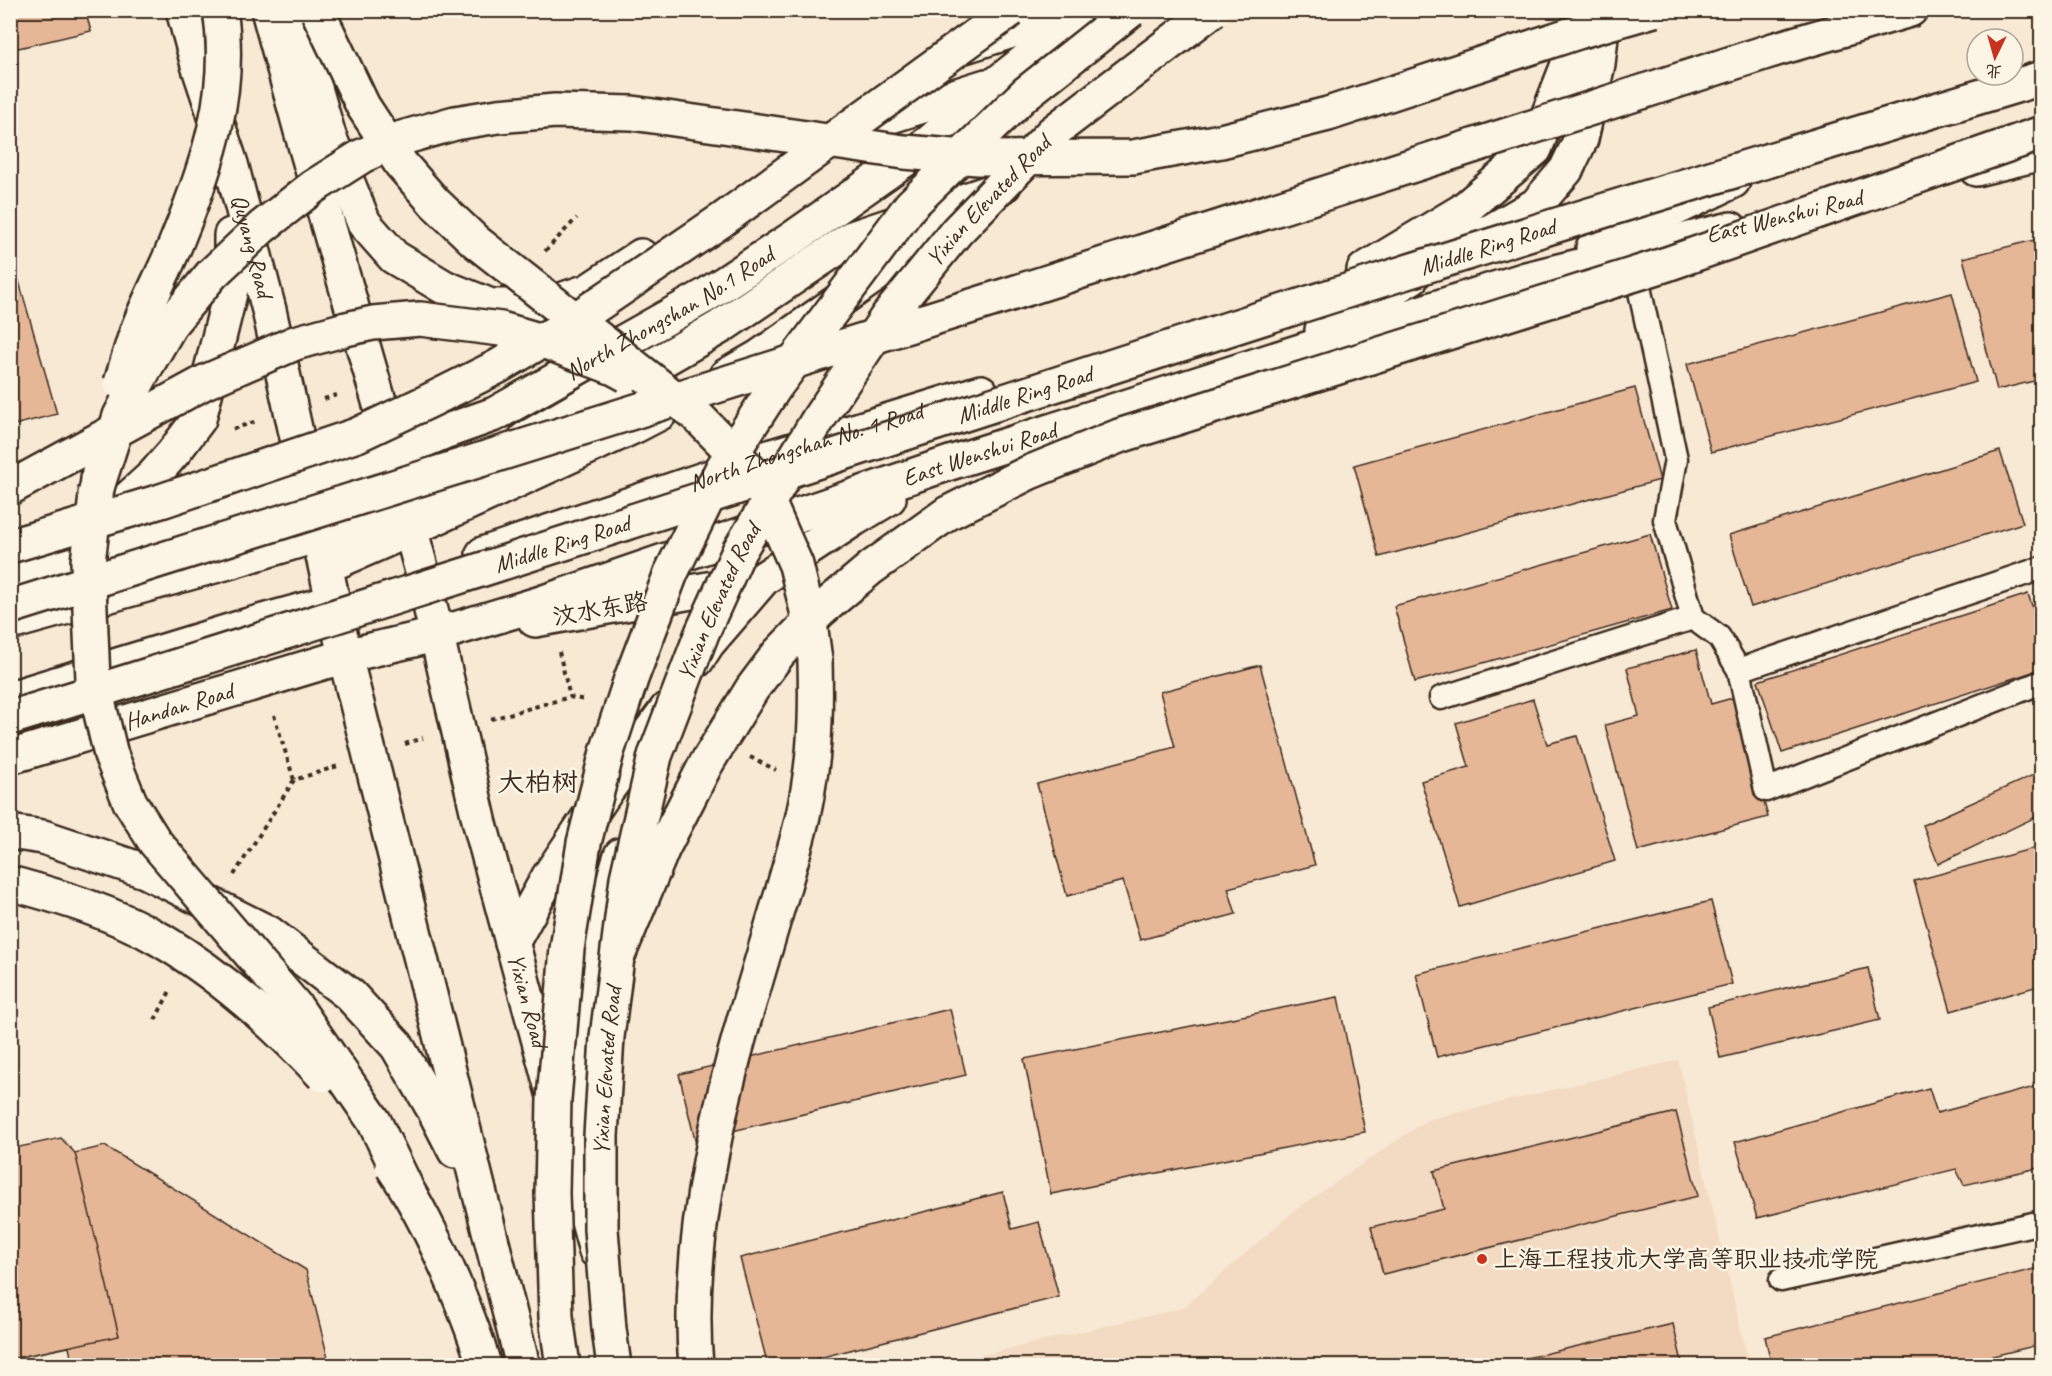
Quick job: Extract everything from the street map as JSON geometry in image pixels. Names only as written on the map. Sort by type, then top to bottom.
[{"type":"main road","name":"Quyang Road","points":[[183,10],[198,65],[231,164],[269,310],[345,656]]},
{"type":"main road","points":[[220,10],[224,33],[224,84],[212,145],[178,238],[138,329],[113,406],[96,494],[88,562],[93,680],[111,755],[130,802],[155,842],[296,1007],[374,1120],[441,1253],[464,1307],[483,1365]]},
{"type":"main road","points":[[268,10],[394,453]]},
{"type":"main road","points":[[292,10],[329,136],[364,223],[394,256],[444,287],[491,306],[543,306],[588,291],[815,140],[882,88],[943,53],[1015,30],[1065,10]]},
{"type":"main road","points":[[317,10],[363,106],[401,164],[435,203],[475,241],[696,415],[748,468],[766,497],[796,566],[810,623],[816,694],[815,739],[797,843],[743,1023],[718,1123],[697,1253],[694,1342],[696,1365]]},
{"type":"main road","points":[[10,546],[173,497],[357,435],[497,367],[560,330],[703,233],[1011,10]]},
{"type":"main road","name":"North Zhongshan No.1 Road","points":[[308,483],[495,414],[705,296],[930,142],[1000,81],[1089,10]]},
{"type":"main road","name":"Yixian Elevated Road","points":[[564,1365],[556,1317],[552,1193],[554,1100],[567,949],[584,843],[607,752],[631,679],[671,573],[722,469],[775,387],[911,205],[1025,94],[1131,10]]},
{"type":"main road","name":"Yixian Elevated Road","points":[[614,1365],[601,1229],[601,1136],[607,1037],[627,878],[655,756],[702,633],[740,550],[819,418],[887,317],[957,231],[1053,132],[1213,10]]},
{"type":"main road","name":"North Zhongshan No.1 Road","points":[[408,520],[720,327],[852,238],[996,190],[1126,87],[1231,10]]},
{"type":"main road","name":"North Zhongshan No. 1 Road","points":[[1364,270],[1462,211],[1535,149],[1569,62],[1584,10]]},
{"type":"main road","name":"North Zhongshan No. 1 Road","points":[[334,601],[423,575],[528,537],[766,458],[1491,231],[1536,204],[1566,170],[1581,139],[1598,64],[1605,10]]},
{"type":"main road","points":[[96,494],[120,416],[143,372],[172,322],[212,274],[262,227],[313,187],[362,156],[402,138],[455,123],[498,116],[555,111],[632,113],[904,152],[978,158],[1133,157],[1221,141],[1328,114],[1581,31],[1654,10]]},
{"type":"main road","points":[[10,606],[1007,295],[1773,50],[1910,10]]},
{"type":"main road","points":[[2025,70],[2042,65]]},
{"type":"main road","name":"Middle Ring Road","points":[[10,717],[266,639],[1413,270],[2042,78]]},
{"type":"main road","points":[[815,140],[1000,81]]},
{"type":"main road","name":"East Wenshui Road","points":[[1526,279],[1739,178],[1877,117],[1917,100],[1965,87]]},
{"type":"main road","points":[[617,958],[663,848],[706,764],[752,689],[779,653],[820,611],[871,568],[948,513],[1028,473],[1119,436],[1667,264],[2042,132]]},
{"type":"main road","name":"North Zhongshan No.1 Road","points":[[852,238],[930,142]]},
{"type":"main road","name":"East Wenshui Road","points":[[435,635],[538,604],[950,463],[1526,279],[2042,153]]},
{"type":"main road","points":[[47,561],[121,505],[153,476],[199,419],[231,289],[231,164]]},
{"type":"main road","points":[[10,623],[323,550],[408,520],[636,426],[759,357],[996,190]]},
{"type":"main road","points":[[1271,360],[1536,204]]},
{"type":"main road","points":[[10,488],[205,382],[295,343],[346,328],[390,321],[420,320],[468,324],[501,329],[546,342],[614,368],[696,415]]},
{"type":"main road","name":"Yixian Road","points":[[394,453],[480,824],[628,1365]]},
{"type":"main road","points":[[513,943],[549,876],[607,790],[662,718],[708,643],[764,578],[854,519],[950,463]]},
{"type":"main road","points":[[10,572],[308,483]]},
{"type":"main road","name":"汶水东路","points":[[435,635],[597,610],[764,578]]},
{"type":"main road","points":[[10,698],[334,601]]},
{"type":"main road","name":"Handan Road","points":[[10,757],[345,656],[435,635]]},
{"type":"main road","points":[[345,656],[523,1365]]},
{"type":"main road","points":[[575,1171],[575,1091],[587,966],[662,718]]},
{"type":"main road","points":[[10,832],[43,837],[145,870],[269,933],[350,995],[397,1046],[435,1110],[484,1208]]},
{"type":"main road","points":[[10,883],[62,897],[159,939],[196,962],[234,991],[265,1016],[332,1085],[405,1185]]},
{"type":"main road","points":[[483,1365],[493,1247]]},
{"type":"lane","points":[[1632,253],[1676,459],[1665,520],[1693,618],[1719,638],[1739,670],[1766,790],[2042,682]]},
{"type":"lane","points":[[1739,670],[2042,568]]},
{"type":"lane","points":[[1441,698],[1693,618]]},
{"type":"lane","points":[[1781,1280],[2042,1222]]},
{"type":"shaded area","name":"上海工程技术大学高等职业技术学院","points":[[1678,1060],[1749,1365],[936,1366],[1183,1308],[1295,1210],[1427,1120]]},
{"type":"building","points":[[10,10],[85,10],[91,31],[10,50]]},
{"type":"building","points":[[2042,238],[2042,379],[1997,390],[1963,258]]},
{"type":"building","points":[[10,250],[57,414],[10,426]]},
{"type":"building","points":[[1952,293],[1976,382],[1711,452],[1687,364]]},
{"type":"building","points":[[1635,388],[1660,480],[1379,557],[1354,465]]},
{"type":"building","points":[[2000,451],[2023,523],[1751,607],[1729,535]]},
{"type":"building","points":[[1650,534],[1672,610],[1415,682],[1394,606]]},
{"type":"building","points":[[2028,594],[2042,634],[2042,669],[1782,753],[1758,681]]},
{"type":"building","points":[[1696,650],[1711,704],[1736,697],[1768,817],[1638,851],[1605,725],[1639,716],[1627,668]]},
{"type":"building","points":[[1260,665],[1315,865],[1228,888],[1236,914],[1140,940],[1123,881],[1067,896],[1037,784],[1175,747],[1160,692]]},
{"type":"building","points":[[1533,699],[1547,744],[1577,736],[1615,861],[1460,907],[1421,781],[1469,767],[1456,723]]},
{"type":"building","points":[[2042,771],[2042,814],[1938,864],[1923,825]]},
{"type":"building","points":[[2042,846],[2042,985],[1951,1011],[1914,881]]},
{"type":"building","points":[[1711,901],[1732,984],[1437,1057],[1416,974]]},
{"type":"building","points":[[1868,968],[1880,1020],[1720,1058],[1708,1007]]},
{"type":"building","points":[[1338,997],[1365,1132],[1051,1194],[1024,1059]]},
{"type":"building","points":[[950,1009],[966,1075],[695,1140],[679,1074]]},
{"type":"building","points":[[2042,1085],[2042,1167],[1964,1185],[1956,1169],[1757,1218],[1735,1142],[1929,1088],[1937,1113]]},
{"type":"building","points":[[1676,1112],[1698,1196],[1383,1274],[1371,1227],[1444,1209],[1434,1171]]},
{"type":"building","points":[[61,1138],[75,1153],[105,1146],[306,1270],[330,1366],[73,1366],[69,1347],[10,1359],[10,1149]]},
{"type":"building","points":[[61,1138],[75,1153],[119,1336],[10,1359],[10,1149]]},
{"type":"building","points":[[1003,1192],[1012,1229],[1039,1222],[1059,1297],[787,1366],[768,1366],[740,1258]]},
{"type":"building","points":[[2042,1267],[2042,1344],[1952,1366],[1772,1366],[1765,1337]]},
{"type":"building","points":[[1673,1324],[1683,1366],[1492,1366]]},
{"type":"place","name":"上海工程技术大学高等职业技术学院","points":[[1482,1259]]},
{"type":"district","name":"大柏树","points":[[538,782]]}]
